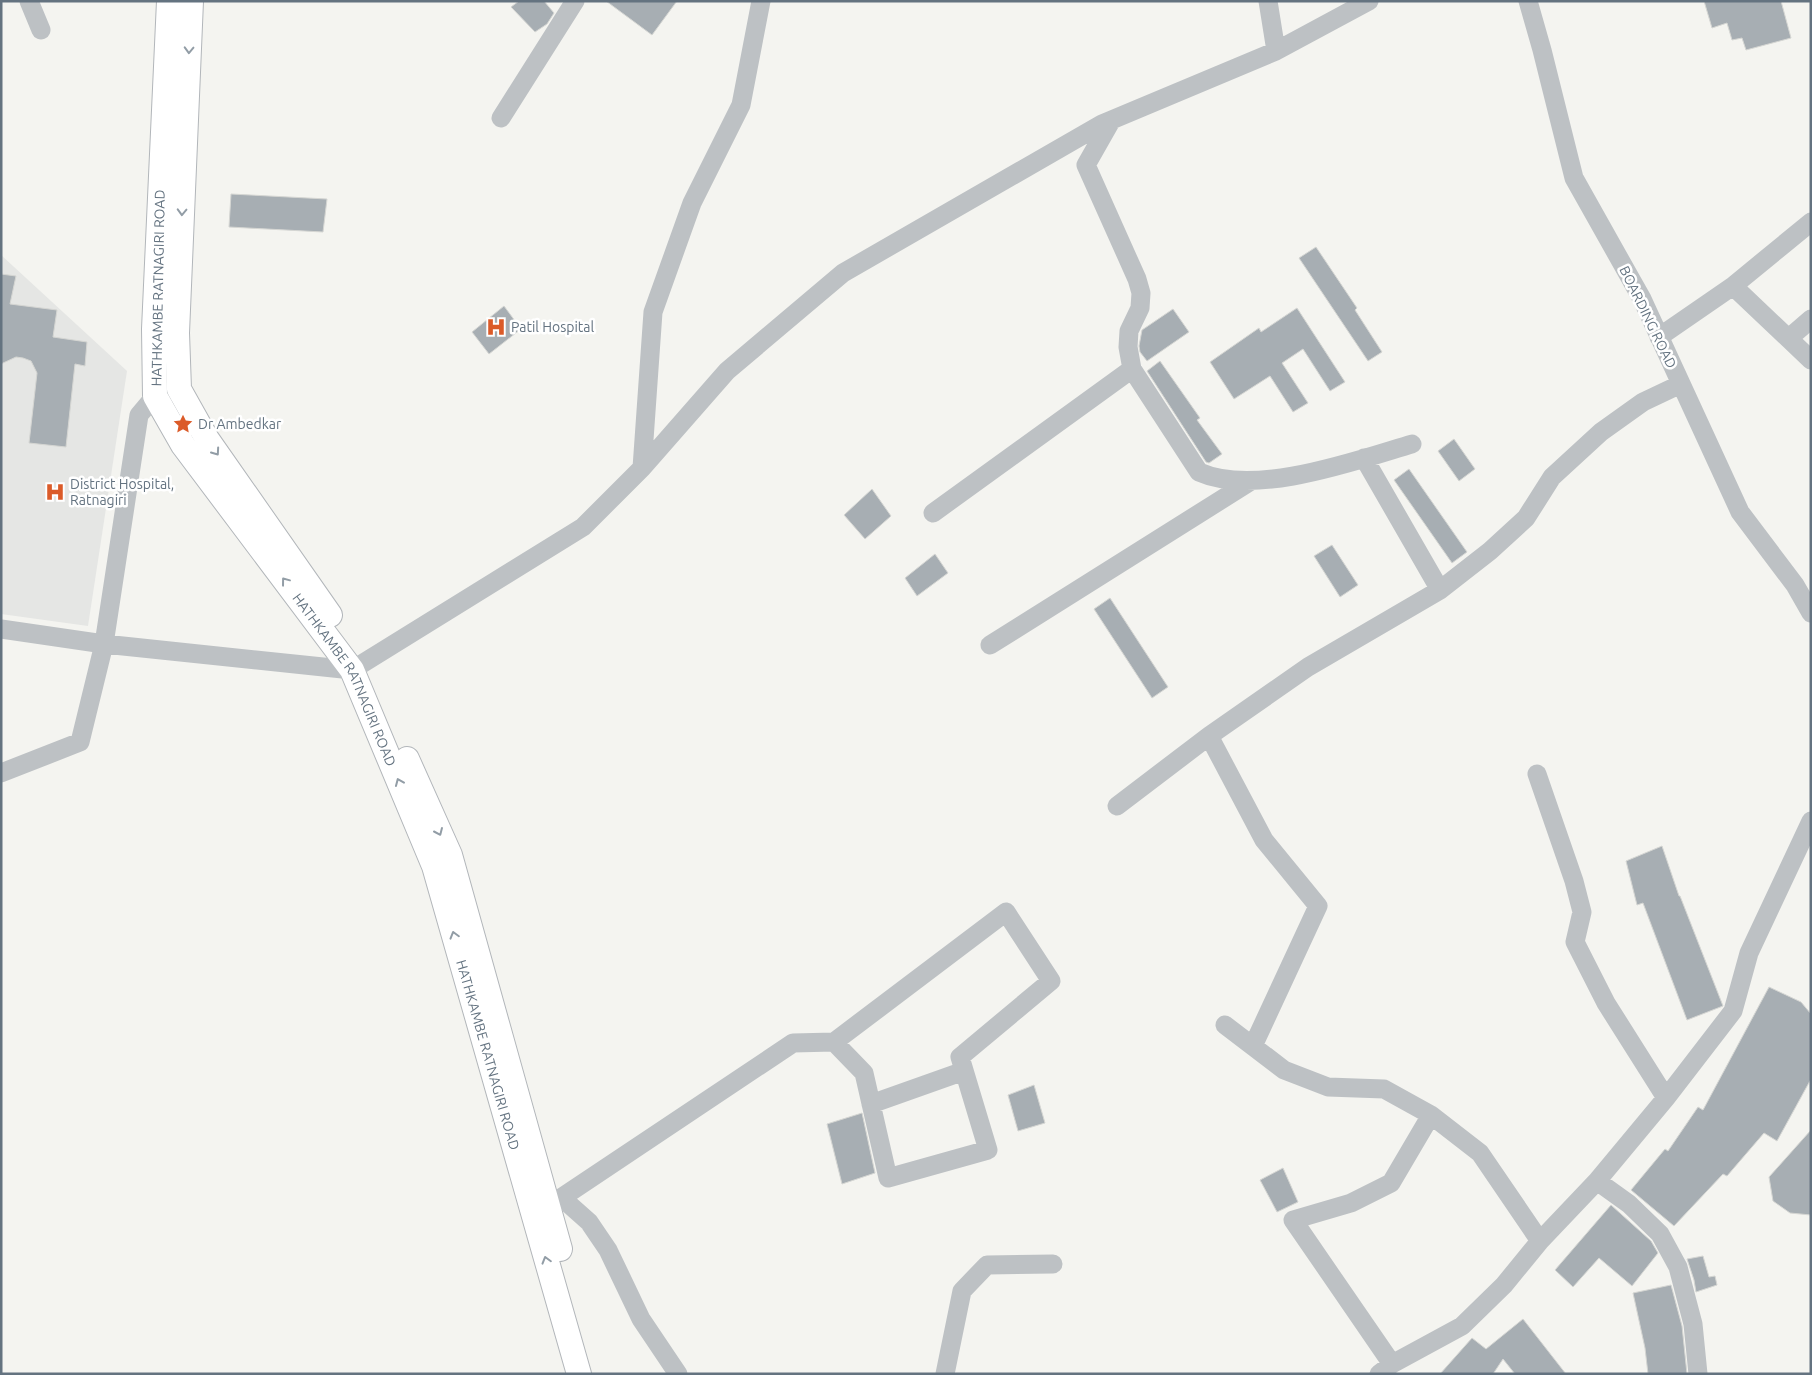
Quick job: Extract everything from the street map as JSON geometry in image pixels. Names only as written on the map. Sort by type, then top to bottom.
[{"type":"main road","name":"HATHKAMBE RATNAGIRI ROAD","points":[[169,1],[154,329],[155,396],[183,445],[358,667],[434,866],[548,1207],[579,1374]]},
{"type":"main road","points":[[190,1],[177,333],[179,389],[207,439],[358,667]]},
{"type":"main road","points":[[548,1207],[593,1374]]},
{"type":"street","points":[[29,1],[41,30]]},
{"type":"street","points":[[501,118],[575,1]]},
{"type":"street","points":[[642,468],[653,312],[692,204],[741,105],[761,1]]},
{"type":"street","points":[[1268,1],[1276,51]]},
{"type":"street","points":[[1,629],[104,644],[358,667],[583,527],[642,468],[727,371],[844,273],[1111,120],[1276,51],[1369,1]]},
{"type":"street","name":"BOARDING ROAD","points":[[1528,1],[1574,178],[1642,299],[1740,512],[1796,585],[1811,613]]},
{"type":"street","points":[[1111,120],[1086,165],[1137,279],[1141,293],[1140,308],[1129,331],[1128,347],[1132,369],[1199,472],[1211,478],[1251,481],[1312,473],[1412,444]]},
{"type":"street","points":[[1659,337],[1733,286],[1811,222]]},
{"type":"street","points":[[1733,286],[1790,338],[1811,360]]},
{"type":"street","points":[[1790,338],[1811,319]]},
{"type":"street","points":[[933,513],[1132,369]]},
{"type":"street","points":[[1117,806],[1209,736],[1308,667],[1440,590],[1490,552],[1526,518],[1552,477],[1601,432],[1643,402],[1681,384]]},
{"type":"street","points":[[1,773],[80,742],[104,644],[139,415],[155,396],[179,389]]},
{"type":"street","points":[[1364,458],[1440,590]]},
{"type":"street","points":[[990,645],[1251,481]]},
{"type":"street","points":[[1209,736],[1264,840],[1318,906],[1252,1046]]},
{"type":"street","points":[[1537,774],[1574,880],[1582,912],[1575,942],[1606,1003],[1666,1098]]},
{"type":"street","points":[[1432,1115],[1391,1182],[1351,1203],[1293,1220],[1386,1369],[1462,1326],[1504,1285],[1540,1241],[1597,1181],[1666,1098],[1733,1011],[1749,953],[1811,821]]},
{"type":"street","points":[[548,1207],[793,1043],[834,1042],[1006,912],[1051,981],[960,1056],[988,1150],[888,1178],[864,1073],[834,1042]]},
{"type":"street","points":[[1225,1025],[1284,1070],[1328,1087],[1384,1089],[1432,1115],[1480,1153],[1540,1241]]},
{"type":"street","points":[[871,1104],[964,1071]]},
{"type":"street","points":[[1597,1181],[1629,1204],[1660,1234],[1678,1267],[1692,1324],[1698,1374]]},
{"type":"street","points":[[548,1207],[589,1222],[608,1250],[641,1319],[678,1374]]},
{"type":"street","points":[[945,1374],[962,1291],[988,1265],[1053,1264]]},
{"type":"shaded area","name":"District Hospital, Ratnagiri","points":[[1,255],[127,371],[88,626],[1,614]]},
{"type":"building","points":[[519,1],[544,1],[554,13],[547,24],[535,32],[511,7]]},
{"type":"building","points":[[606,1],[677,1],[652,35]]},
{"type":"building","points":[[1704,1],[1781,1],[1791,38],[1746,50],[1742,38],[1732,40],[1727,23],[1712,28]]},
{"type":"building","points":[[231,194],[327,199],[323,232],[229,227]]},
{"type":"building","points":[[1316,247],[1357,308],[1355,310],[1382,352],[1368,361],[1299,258]]},
{"type":"building","points":[[1,274],[16,276],[10,304],[57,310],[53,337],[87,342],[85,366],[75,364],[66,447],[29,443],[37,373],[31,361],[23,358],[16,357],[1,364]]},
{"type":"building","points":[[504,306],[521,329],[489,354],[472,332]]},
{"type":"building","points":[[1297,308],[1345,382],[1330,391],[1303,349],[1282,363],[1308,403],[1293,412],[1270,376],[1234,399],[1210,362],[1259,328],[1261,332]]},
{"type":"building","points":[[1173,309],[1189,332],[1147,361],[1140,352],[1139,346],[1142,330]]},
{"type":"building","points":[[1160,361],[1200,418],[1197,420],[1222,454],[1209,463],[1206,462],[1147,371]]},
{"type":"building","points":[[1454,439],[1475,469],[1459,481],[1438,451]]},
{"type":"building","points":[[1409,469],[1467,552],[1452,563],[1394,480]]},
{"type":"building","points":[[872,489],[891,516],[865,539],[844,515]]},
{"type":"building","points":[[1332,545],[1358,585],[1340,597],[1314,556]]},
{"type":"building","points":[[935,554],[948,573],[917,596],[905,578]]},
{"type":"building","points":[[1110,598],[1168,687],[1152,698],[1094,609]]},
{"type":"building","points":[[1662,846],[1679,896],[1723,1006],[1687,1020],[1643,903],[1637,905],[1626,861]]},
{"type":"building","points":[[1769,987],[1801,1002],[1811,1014],[1811,1079],[1777,1141],[1764,1133],[1727,1176],[1723,1174],[1674,1226],[1631,1190],[1665,1149],[1668,1151],[1698,1107],[1703,1110]]},
{"type":"building","points":[[1034,1085],[1045,1123],[1018,1131],[1008,1095]]},
{"type":"building","points":[[862,1113],[875,1173],[842,1184],[827,1124]]},
{"type":"building","points":[[1811,1130],[1811,1215],[1790,1213],[1773,1201],[1769,1177]]},
{"type":"building","points":[[1283,1168],[1298,1202],[1277,1212],[1260,1180]]},
{"type":"building","points":[[1611,1205],[1651,1241],[1658,1253],[1632,1286],[1599,1258],[1573,1287],[1555,1270]]},
{"type":"building","points":[[1703,1256],[1709,1277],[1715,1276],[1717,1285],[1696,1292],[1687,1259]]},
{"type":"building","points":[[1671,1285],[1682,1326],[1687,1374],[1648,1374],[1645,1348],[1633,1293]]},
{"type":"building","points":[[1523,1319],[1566,1374],[1515,1374],[1503,1359],[1493,1374],[1440,1374],[1472,1338],[1486,1349]]},
{"type":"place","name":"Patil Hospital","points":[[496,327]]},
{"type":"place","name":"Dr Ambedkar","points":[[183,424]]},
{"type":"place","name":"District Hospital, Ratnagiri","points":[[55,492]]}]
